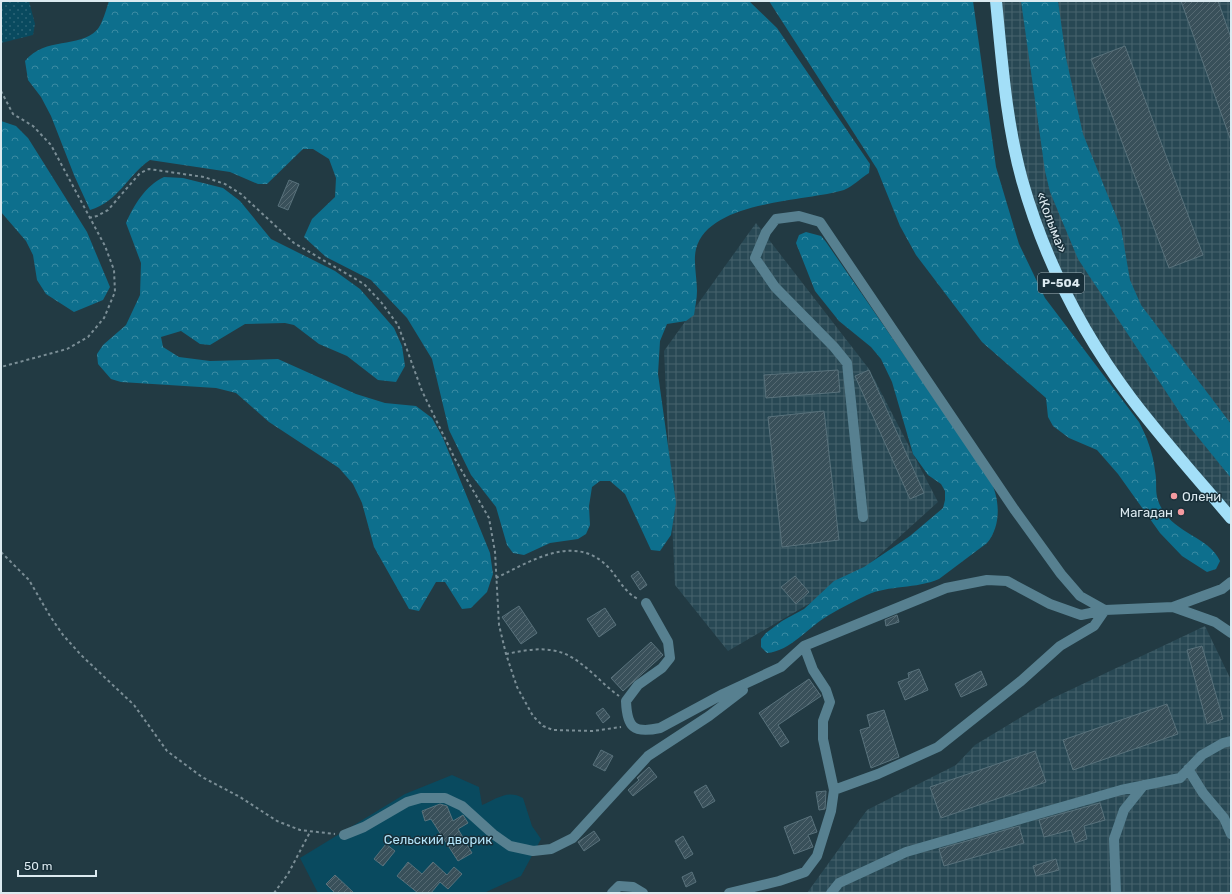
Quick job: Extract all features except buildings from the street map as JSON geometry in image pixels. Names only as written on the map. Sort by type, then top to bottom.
[{"type":"highway","name":"«Колыма»","points":[[996,1],[1007,105],[1017,160],[1039,233],[1061,282],[1086,330],[1130,397],[1231,518]]},
{"type":"lane","points":[[863,517],[847,363],[834,347],[775,287],[755,258],[766,232],[776,219],[798,216],[820,222],[970,446],[1061,574],[1080,596],[1105,610]]},
{"type":"lane","points":[[646,603],[668,642],[670,658],[662,668],[638,685],[626,701],[626,717],[630,725],[637,728],[651,730],[660,728],[723,694],[754,681],[781,667],[804,646],[946,588],[987,580],[1006,581],[1050,604],[1081,615],[1105,610],[1173,607],[1222,589],[1231,582]]},
{"type":"lane","points":[[1173,607],[1215,622],[1231,633]]},
{"type":"lane","points":[[834,790],[878,774],[938,747],[1021,681],[1060,646],[1094,626],[1105,610]]},
{"type":"lane","points":[[729,893],[779,881],[805,872],[817,856],[832,812],[834,790],[823,740],[823,721],[830,702],[826,690],[813,670],[804,646]]},
{"type":"lane","points":[[344,835],[364,827],[407,802],[421,798],[445,798],[462,806],[476,817],[493,834],[510,846],[533,851],[551,849],[574,838],[648,756],[709,716],[754,681]]},
{"type":"lane","points":[[831,893],[839,883],[906,852],[1121,790],[1180,778],[1202,755],[1223,743],[1231,741]]},
{"type":"lane","points":[[1188,769],[1202,793],[1224,818],[1231,834]]},
{"type":"lane","points":[[1116,893],[1114,839],[1124,810],[1144,785]]},
{"type":"lane","points":[[612,893],[619,886],[633,887],[643,893]]},
{"type":"path","points":[[1,91],[13,114],[33,126],[51,146],[105,246],[114,270],[115,292],[104,318],[88,337],[67,349],[1,367]]},
{"type":"path","points":[[89,218],[97,216],[108,210],[140,173],[149,169],[204,177],[225,184],[241,194],[294,243],[364,284],[381,302],[398,325],[426,397],[455,459],[489,518],[495,552],[499,625],[506,654],[517,687],[533,716],[543,726],[553,730],[567,732],[593,731],[630,725]]},
{"type":"path","points":[[496,578],[541,556],[565,550],[582,551],[594,556],[608,568],[633,597],[646,603]]},
{"type":"path","points":[[1,552],[29,580],[63,635],[81,655],[134,705],[167,751],[202,777],[240,797],[277,821],[300,830],[344,835]]},
{"type":"path","points":[[506,654],[534,649],[556,651],[570,656],[626,701]]},
{"type":"path","points":[[274,893],[288,874],[310,832]]},
{"type":"shaded area","points":[[996,1],[1231,1],[1231,518],[1086,330],[1022,179]]},
{"type":"shaded area","points":[[756,223],[869,369],[938,502],[855,577],[728,651],[675,585],[664,351]]},
{"type":"shaded area","points":[[1205,626],[1231,680],[1231,893],[807,893],[867,810],[956,765],[975,745],[1051,699]]},
{"type":"green space","points":[[1,1],[29,1],[35,24],[33,35],[1,43]]},
{"type":"green space","points":[[109,1],[749,1],[777,28],[870,164],[869,173],[844,190],[783,201],[738,212],[719,221],[704,233],[695,254],[697,291],[694,315],[686,321],[667,324],[660,341],[658,374],[676,503],[671,535],[660,551],[651,550],[625,494],[610,481],[600,481],[592,487],[589,506],[590,525],[586,534],[578,539],[550,543],[524,555],[513,553],[507,545],[496,507],[471,475],[449,430],[432,359],[407,318],[371,280],[326,257],[304,237],[312,219],[335,197],[336,178],[329,159],[313,149],[303,149],[267,184],[258,184],[230,172],[150,160],[142,166],[108,201],[90,210],[74,175],[51,116],[41,97],[28,80],[25,61],[33,53],[42,48],[71,42],[89,36],[99,28]]},
{"type":"green space","points":[[769,1],[973,1],[996,167],[1019,244],[1045,298],[1139,422],[1151,452],[1156,476],[1157,494],[1162,509],[1175,524],[1201,541],[1215,553],[1220,561],[1216,569],[1207,572],[1182,556],[1160,533],[1118,474],[1097,450],[1069,438],[1053,426],[1048,417],[1046,398],[982,342],[916,255],[900,226],[877,169]]},
{"type":"green space","points":[[1021,1],[1058,1],[1066,58],[1083,134],[1121,228],[1130,280],[1141,305],[1231,424],[1231,478],[1188,425],[1078,259],[1050,192],[1045,171]]},
{"type":"green space","points":[[1,121],[16,126],[28,138],[87,232],[110,287],[103,300],[74,312],[46,294],[37,280],[33,255],[26,241],[1,212]]},
{"type":"green space","points":[[164,177],[183,178],[223,188],[240,201],[271,239],[335,271],[360,289],[394,328],[402,346],[405,366],[396,382],[378,380],[347,356],[319,344],[294,325],[285,323],[245,324],[210,345],[200,344],[181,331],[161,337],[163,347],[179,357],[210,361],[278,359],[356,394],[385,403],[416,406],[432,418],[443,438],[490,553],[493,574],[487,592],[471,608],[462,609],[445,582],[436,582],[419,611],[409,609],[374,547],[362,503],[353,484],[339,468],[269,422],[236,393],[216,388],[121,382],[111,379],[98,364],[97,354],[103,345],[126,325],[140,295],[141,263],[126,223],[141,197],[151,185]]},
{"type":"green space","points":[[806,232],[821,236],[826,242],[989,478],[993,486],[998,511],[995,528],[987,543],[939,579],[867,595],[821,620],[784,648],[767,653],[761,647],[761,639],[766,633],[782,621],[804,609],[834,581],[864,567],[910,536],[943,508],[945,500],[945,491],[941,484],[928,475],[913,454],[892,382],[881,359],[871,347],[839,321],[815,291],[796,243],[799,235]]},
{"type":"green space","name":"Сельский дворик","points":[[452,775],[479,787],[482,805],[502,796],[512,794],[523,798],[532,826],[541,839],[521,876],[484,893],[318,893],[300,858],[405,794]]},
{"type":"place","name":"Олени","points":[[1174,496]]},
{"type":"place","name":"Магадан","points":[[1181,512]]}]
